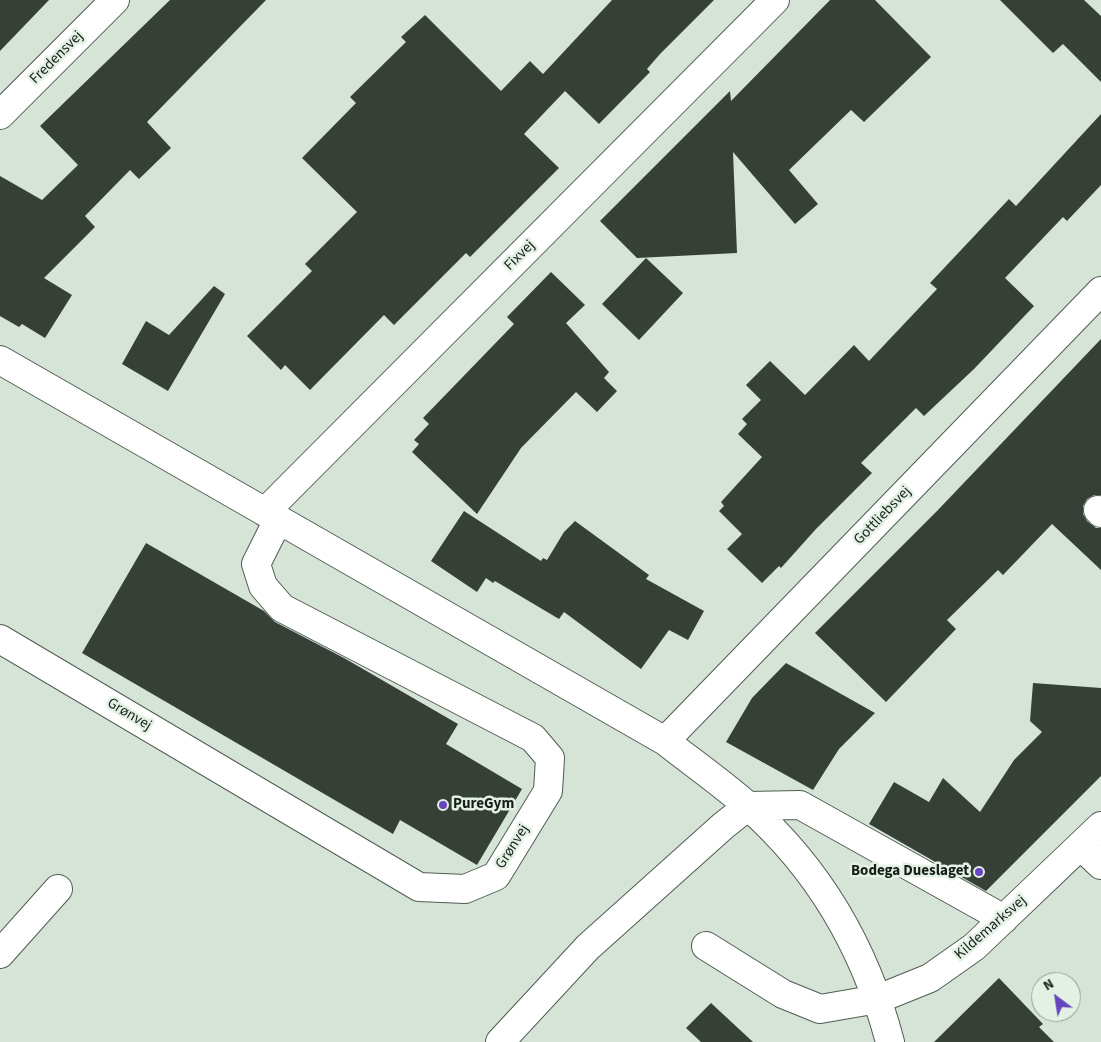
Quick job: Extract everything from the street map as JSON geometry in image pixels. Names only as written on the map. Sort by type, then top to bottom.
[{"type":"street","name":"Fredensvej","points":[[0,115],[115,0]]},
{"type":"street","name":"Fixvej","points":[[271,516],[775,0]]},
{"type":"street","name":"Gottliebsvej","points":[[665,741],[1101,291]]},
{"type":"street","points":[[0,360],[665,741],[748,806],[773,830],[812,877],[850,935],[878,999],[890,1042]]},
{"type":"street","name":"Grønvej","points":[[0,639],[419,887],[465,889],[496,876],[548,791],[550,758],[533,738],[282,608],[263,586],[256,564],[271,516]]},
{"type":"street","points":[[500,1042],[588,947],[723,826],[748,806],[800,805],[1004,918]]},
{"type":"street","name":"Kildemarksvej","points":[[706,946],[783,994],[820,1009],[878,999],[930,978],[974,947],[1101,826]]},
{"type":"street","points":[[1081,846],[1101,866]]},
{"type":"street","points":[[0,954],[58,889]]},
{"type":"building","points":[[0,0],[49,0],[0,51]]},
{"type":"building","points":[[170,0],[266,0],[147,122],[171,148],[139,179],[130,170],[85,216],[95,227],[44,278],[72,295],[45,338],[22,324],[19,327],[0,316],[0,176],[42,200],[78,165],[40,126]]},
{"type":"building","points":[[612,0],[714,0],[660,54],[647,69],[650,72],[599,124],[565,91],[524,134],[559,168],[470,257],[466,253],[394,325],[384,315],[310,390],[285,365],[281,370],[247,336],[312,271],[305,264],[357,212],[302,158],[356,103],[350,97],[406,42],[401,37],[425,15],[501,91],[530,61],[543,74]]},
{"type":"building","points":[[830,0],[875,0],[931,57],[864,122],[851,110],[789,170],[818,204],[795,224],[733,152],[737,253],[637,258],[600,221],[730,91],[731,101]]},
{"type":"building","points":[[1000,0],[1084,0],[1101,16],[1101,82],[1063,44],[1053,53]]},
{"type":"building","points":[[1101,114],[1101,185],[1067,221],[1063,217],[1005,278],[1034,306],[974,369],[924,416],[916,408],[861,463],[872,473],[816,529],[781,568],[779,566],[762,583],[727,549],[742,534],[719,511],[724,506],[721,502],[762,457],[738,434],[747,424],[742,419],[761,400],[746,385],[770,361],[805,395],[854,345],[869,361],[937,289],[930,283],[1009,199],[1016,206]]},
{"type":"building","points":[[646,258],[683,293],[639,340],[602,304]]},
{"type":"building","points":[[551,272],[585,305],[566,323],[609,372],[604,378],[617,391],[597,412],[576,392],[521,448],[477,514],[412,452],[419,444],[414,440],[429,424],[423,418],[514,324],[507,317]]},
{"type":"building","points":[[214,286],[225,294],[168,391],[122,364],[146,321],[169,335]]},
{"type":"building","points":[[1101,339],[1101,495],[1094,495],[1087,499],[1083,506],[1083,514],[1087,521],[1096,528],[1101,528],[1101,570],[1052,524],[1003,575],[998,570],[947,620],[956,629],[886,702],[815,633],[937,511]]},
{"type":"building","points":[[464,511],[541,561],[543,558],[547,560],[564,532],[575,521],[649,575],[646,579],[704,611],[688,640],[669,630],[641,669],[564,612],[559,619],[495,581],[493,583],[486,578],[477,592],[431,561]]},
{"type":"building","points":[[146,543],[264,611],[275,622],[344,658],[458,724],[446,744],[522,789],[477,865],[400,820],[393,834],[82,653]]},
{"type":"building","points":[[786,663],[875,713],[839,749],[813,790],[726,742],[752,698]]},
{"type":"building","points":[[1033,683],[1101,688],[1101,776],[986,891],[869,824],[894,782],[929,802],[943,778],[980,812],[1014,760],[1042,732],[1030,721]]},
{"type":"building","points":[[999,978],[1031,1011],[1031,1022],[1041,1022],[1043,1024],[1039,1027],[1054,1042],[934,1042]]},
{"type":"building","points":[[711,1003],[753,1042],[701,1042],[686,1028]]},
{"type":"place","name":"PureGym","points":[[443,805]]},
{"type":"place","name":"Bodega Dueslaget","points":[[979,872]]}]
